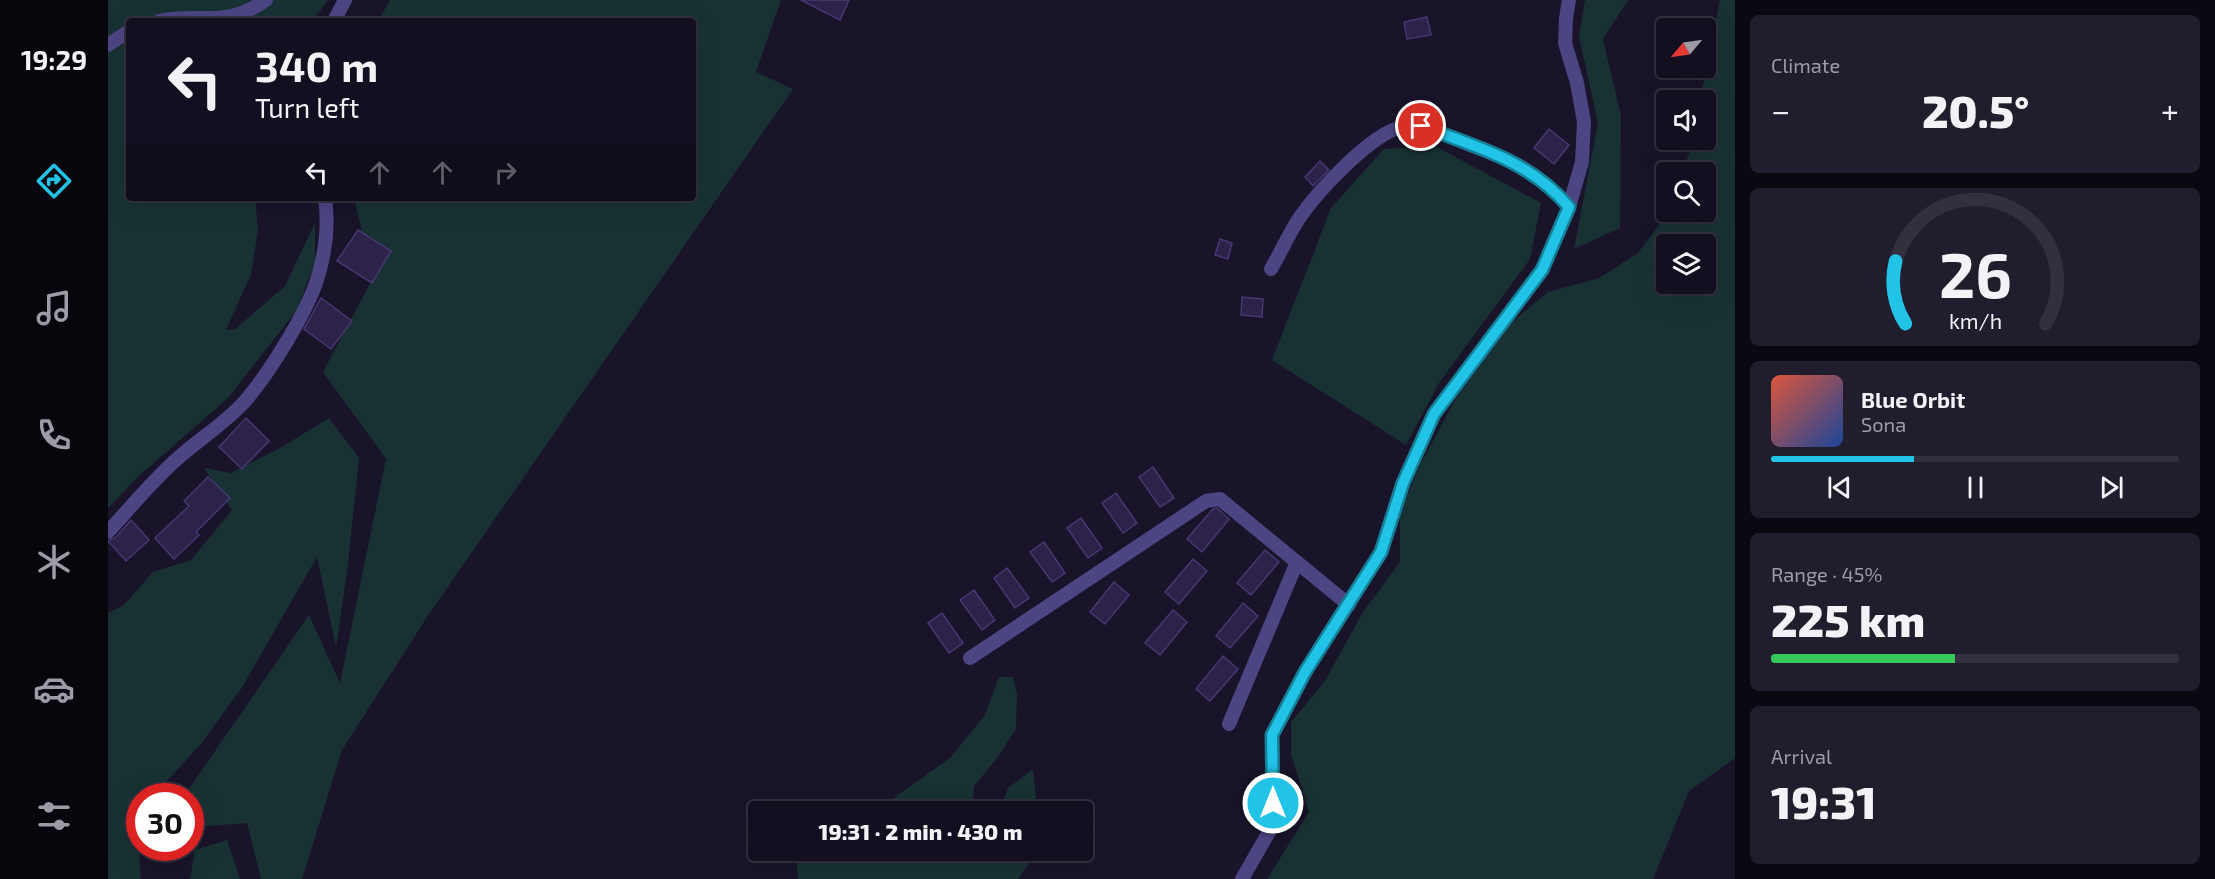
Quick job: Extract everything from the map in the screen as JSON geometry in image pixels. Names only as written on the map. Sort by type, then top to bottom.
[{"type":"street","points":[[224,18],[236,16],[266,0]]},
{"type":"street","points":[[336,18],[345,0]]},
{"type":"street","points":[[1242,879],[1273,825],[1272,735],[1305,672],[1381,552],[1403,483],[1434,414],[1542,270],[1569,207],[1581,162],[1584,122],[1577,83],[1565,43],[1569,0]]},
{"type":"street","points":[[108,45],[126,33]]},
{"type":"street","points":[[1271,269],[1299,218],[1321,192],[1360,152],[1401,127],[1421,126],[1490,151],[1522,166],[1554,190],[1569,207]]},
{"type":"street","points":[[108,532],[176,459],[216,428],[244,402],[263,378],[316,284],[328,219],[325,201]]},
{"type":"street","points":[[970,658],[1206,501],[1220,500],[1349,605]]},
{"type":"street","points":[[1229,724],[1297,562]]},
{"type":"green space","points":[[108,0],[328,0],[314,18],[126,18],[126,201],[255,201],[258,230],[251,274],[226,330],[234,330],[285,286],[315,223],[315,262],[297,310],[228,398],[140,475],[108,508]]},
{"type":"green space","points":[[390,0],[781,0],[756,72],[793,89],[429,614],[342,750],[302,879],[261,879],[247,823],[204,826],[204,783],[193,783],[309,615],[340,683],[386,459],[323,372],[373,278],[355,201],[696,201],[696,18],[380,18]]},
{"type":"green space","points":[[1585,0],[1628,0],[1603,39],[1621,116],[1620,228],[1574,249],[1598,123],[1579,36]]},
{"type":"green space","points":[[1720,0],[1735,0],[1735,758],[1689,791],[1653,879],[1267,879],[1309,812],[1291,754],[1291,722],[1325,681],[1363,612],[1400,562],[1400,513],[1420,465],[1456,398],[1512,322],[1548,292],[1599,278],[1638,253],[1661,222],[1716,222],[1716,162],[1686,162],[1690,150],[1716,150],[1716,90],[1702,90],[1704,78],[1716,78],[1716,20]]},
{"type":"green space","points":[[1435,146],[1541,203],[1530,259],[1439,383],[1406,445],[1272,360],[1331,208],[1384,149]]},
{"type":"green space","points":[[329,418],[359,458],[348,564],[336,647],[317,557],[241,689],[200,745],[165,783],[126,783],[126,861],[140,861],[141,879],[108,879],[108,613],[123,606],[153,572],[191,560],[232,510],[204,468],[231,473],[280,448]]},
{"type":"green space","points":[[999,677],[1013,677],[1017,694],[1016,729],[997,758],[974,786],[973,801],[890,801],[950,758],[985,715]]},
{"type":"green space","points":[[1033,769],[1036,801],[1003,801],[1008,788]]},
{"type":"green space","points":[[227,840],[240,879],[190,879],[193,861],[204,861],[204,847]]},
{"type":"green space","points":[[796,861],[1030,861],[1018,879],[798,879]]},
{"type":"building","points":[[801,0],[849,0],[840,20]]},
{"type":"building","points":[[1427,17],[1431,35],[1407,39],[1404,22]]},
{"type":"building","points":[[1549,129],[1569,145],[1554,164],[1534,148]]},
{"type":"building","points":[[1320,161],[1329,170],[1313,186],[1305,177]]},
{"type":"building","points":[[358,230],[391,251],[372,283],[337,261]]},
{"type":"building","points":[[1220,239],[1232,243],[1228,259],[1215,255]]},
{"type":"building","points":[[1242,297],[1263,299],[1262,317],[1241,315]]},
{"type":"building","points":[[321,298],[352,321],[331,349],[304,329]]},
{"type":"building","points":[[246,418],[269,441],[242,469],[219,447]]},
{"type":"building","points":[[1153,467],[1174,498],[1160,507],[1139,477]]},
{"type":"building","points":[[208,477],[230,498],[196,532],[199,535],[174,559],[155,538],[189,506],[184,501]]},
{"type":"building","points":[[1116,493],[1137,523],[1123,533],[1102,503]]},
{"type":"building","points":[[1217,508],[1229,519],[1202,552],[1187,539],[1213,509]]},
{"type":"building","points":[[1081,518],[1102,548],[1088,558],[1067,528]]},
{"type":"building","points":[[131,520],[149,540],[126,561],[108,541],[115,538]]},
{"type":"building","points":[[1044,542],[1065,573],[1052,582],[1030,552]]},
{"type":"building","points":[[1265,550],[1279,562],[1251,595],[1237,583]]},
{"type":"building","points":[[1193,559],[1207,571],[1179,604],[1165,592]]},
{"type":"building","points":[[1007,568],[1029,598],[1015,608],[994,578]]},
{"type":"building","points":[[1114,582],[1129,595],[1105,624],[1090,612]]},
{"type":"building","points":[[974,590],[995,620],[982,630],[960,600]]},
{"type":"building","points":[[1243,603],[1258,616],[1230,648],[1216,636]]},
{"type":"building","points":[[1173,610],[1187,622],[1160,655],[1145,643]]},
{"type":"building","points":[[942,613],[963,643],[949,653],[928,623]]},
{"type":"building","points":[[1223,656],[1238,669],[1210,701],[1196,689]]},
{"type":"route","points":[[1273,803],[1272,735],[1305,672],[1381,552],[1403,483],[1434,414],[1542,270],[1569,207],[1554,190],[1522,166],[1490,151],[1421,126]]}]
